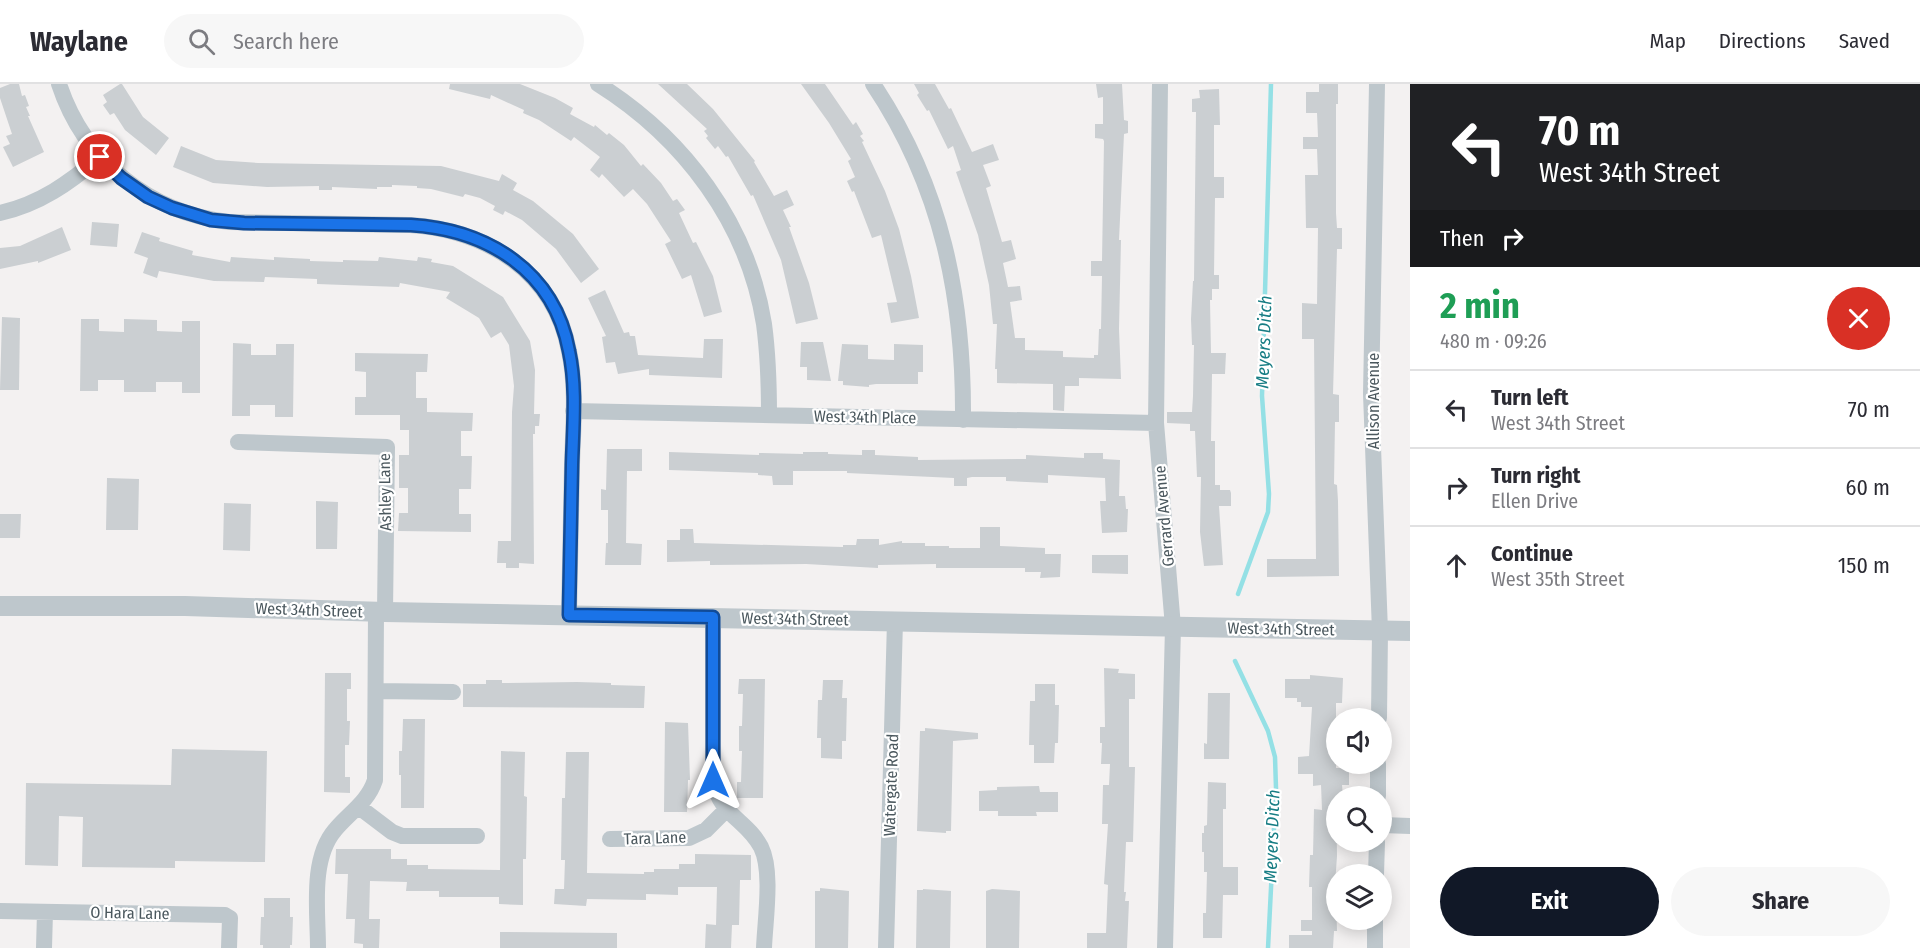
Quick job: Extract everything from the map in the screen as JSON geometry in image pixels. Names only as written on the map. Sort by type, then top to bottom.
[{"type":"street","points":[[59,84],[74,120],[100,157],[133,187],[165,205],[193,215],[229,222],[440,227],[494,246],[533,279],[555,310],[568,345],[573,381],[569,615]]},
{"type":"street","points":[[598,84],[639,112],[671,141],[694,168],[729,220],[747,261],[762,314],[768,359],[769,415]]},
{"type":"street","points":[[873,84],[912,154],[930,197],[944,242],[955,287],[961,333],[963,420]]},
{"type":"street","name":"Gerrard Avenue","points":[[1160,84],[1156,423],[1173,627],[1165,948]]},
{"type":"street","name":"Allison Avenue","points":[[1377,84],[1371,394],[1380,630],[1379,708]]},
{"type":"street","points":[[0,213],[32,204],[50,195],[100,157]]},
{"type":"street","name":"West 34th Place","points":[[573,411],[1156,423]]},
{"type":"street","name":"Ashley Lane","points":[[238,442],[387,447],[376,691],[376,775],[371,790],[359,807],[336,829],[322,854],[318,872],[318,948]]},
{"type":"street","name":"West 34th Street","points":[[0,606],[185,606],[381,612],[1410,631]]},
{"type":"street","points":[[713,617],[713,780],[719,800],[726,810],[749,831],[764,854],[767,869],[764,948]]},
{"type":"street","name":"Watergate Road","points":[[886,948],[895,621]]},
{"type":"street","points":[[376,691],[453,692]]},
{"type":"street","points":[[359,807],[402,836],[477,836]]},
{"type":"street","name":"Tara Lane","points":[[610,839],[689,838],[706,830],[726,810]]},
{"type":"street","points":[[1392,825],[1410,826]]},
{"type":"street","name":"O Hara Lane","points":[[0,911],[225,915],[230,918],[229,948]]},
{"type":"street","points":[[44,948],[45,912]]},
{"type":"street","points":[[1375,948],[1376,930]]},
{"type":"building","points":[[10,84],[19,84],[22,96],[25,95],[29,106],[26,107],[30,116],[28,116],[44,152],[13,167],[3,147],[10,144],[6,136],[12,134],[0,98],[0,88]]},
{"type":"building","points":[[120,84],[143,117],[169,138],[156,155],[125,130],[114,113],[110,115],[103,105],[107,102],[103,95]]},
{"type":"building","points":[[450,84],[520,84],[573,108],[570,114],[594,127],[595,125],[607,135],[609,133],[624,145],[641,166],[643,164],[661,183],[673,201],[677,199],[685,210],[679,213],[693,243],[696,242],[713,276],[722,312],[704,317],[691,275],[682,279],[665,244],[671,241],[647,204],[633,189],[624,197],[602,174],[599,178],[590,170],[600,157],[574,137],[571,141],[539,120],[523,113],[524,110],[491,95],[490,99],[449,89]]},
{"type":"building","points":[[658,84],[687,84],[713,109],[755,161],[774,196],[787,190],[794,205],[783,210],[791,227],[789,227],[809,283],[818,319],[796,324],[781,260],[753,195],[751,196],[728,156],[726,157],[718,146],[715,149],[706,138],[708,136],[704,131],[707,129]]},
{"type":"building","points":[[801,84],[825,84],[853,125],[856,122],[863,134],[860,136],[864,141],[862,142],[885,191],[899,229],[919,318],[891,323],[887,303],[897,302],[881,235],[872,238],[854,191],[852,192],[847,181],[855,177],[848,161],[851,159]]},
{"type":"building","points":[[914,84],[935,84],[949,109],[951,108],[972,152],[993,144],[999,160],[983,165],[991,186],[986,188],[1002,242],[1011,240],[1016,259],[1003,263],[1008,287],[1020,286],[1022,300],[1010,302],[1015,338],[1025,338],[1025,350],[1063,351],[1063,357],[1094,358],[1094,355],[1098,355],[1099,329],[1101,329],[1102,276],[1091,276],[1091,261],[1102,261],[1104,141],[1095,138],[1095,124],[1103,124],[1103,97],[1098,98],[1096,84],[1122,84],[1124,120],[1128,121],[1128,133],[1124,134],[1119,240],[1121,240],[1119,329],[1121,379],[1079,378],[1079,386],[1065,386],[1064,411],[1053,410],[1053,384],[997,383],[997,369],[995,369],[997,324],[993,324],[989,285],[978,235],[956,172],[961,170],[953,146],[948,149],[929,110],[927,111],[917,95],[919,93]]},
{"type":"building","points":[[1319,84],[1338,84],[1336,213],[1337,228],[1342,228],[1342,249],[1337,249],[1333,394],[1339,395],[1339,422],[1335,422],[1334,484],[1337,485],[1338,501],[1339,576],[1267,577],[1267,559],[1316,559],[1314,339],[1302,339],[1302,303],[1317,304],[1318,228],[1306,228],[1305,175],[1318,175],[1317,149],[1303,149],[1303,137],[1318,137],[1317,113],[1306,113],[1306,92],[1319,92]]},
{"type":"building","points":[[1219,89],[1220,125],[1214,125],[1214,177],[1224,177],[1224,198],[1215,198],[1214,275],[1219,275],[1219,289],[1212,289],[1212,300],[1210,300],[1211,353],[1226,353],[1225,374],[1212,374],[1211,441],[1215,441],[1215,485],[1220,485],[1220,490],[1230,490],[1231,506],[1219,506],[1223,565],[1204,566],[1200,532],[1201,477],[1197,477],[1195,431],[1190,431],[1190,424],[1167,423],[1167,412],[1192,412],[1194,345],[1192,345],[1191,319],[1194,281],[1196,112],[1192,112],[1192,99],[1200,98],[1199,90]]},
{"type":"building","points":[[181,146],[216,160],[258,163],[441,166],[499,181],[502,174],[517,183],[513,190],[533,201],[573,234],[599,269],[581,283],[556,249],[522,220],[505,211],[503,215],[493,210],[495,206],[480,198],[465,194],[463,197],[417,188],[417,186],[392,185],[392,187],[377,187],[377,189],[332,187],[332,190],[319,190],[319,186],[267,187],[213,183],[173,167]]},
{"type":"building","points":[[92,222],[119,224],[117,247],[90,245]]},
{"type":"building","points":[[62,227],[71,250],[38,263],[38,261],[0,269],[0,248],[20,246]]},
{"type":"building","points":[[142,232],[160,238],[159,241],[193,251],[192,255],[230,262],[231,257],[274,260],[274,257],[343,262],[343,260],[378,261],[379,257],[417,261],[418,257],[432,259],[431,262],[453,266],[503,297],[530,341],[535,370],[534,414],[540,414],[539,426],[535,426],[535,434],[533,434],[534,564],[519,563],[519,568],[506,568],[506,563],[497,563],[498,541],[511,541],[514,386],[509,345],[501,332],[491,338],[479,318],[446,298],[450,292],[400,283],[399,287],[317,284],[317,279],[265,277],[264,282],[214,281],[159,271],[157,278],[143,273],[148,258],[134,253]]},
{"type":"building","points":[[605,290],[624,333],[629,332],[630,336],[635,336],[638,355],[703,358],[704,339],[723,339],[722,378],[649,375],[649,369],[618,374],[615,362],[606,363],[602,337],[606,336],[588,298]]},
{"type":"building","points":[[2,317],[20,318],[19,390],[0,390]]},
{"type":"building","points":[[81,319],[99,319],[99,331],[124,332],[124,319],[157,320],[157,331],[182,332],[182,321],[200,321],[200,393],[182,393],[182,382],[156,382],[156,392],[124,392],[124,380],[98,380],[98,391],[80,391]]},
{"type":"building","points":[[801,342],[823,342],[831,381],[807,380],[807,367],[800,367]]},
{"type":"building","points":[[233,343],[251,344],[251,355],[276,355],[276,344],[294,344],[293,417],[275,417],[275,405],[250,405],[250,416],[232,416]]},
{"type":"building","points":[[842,344],[868,345],[868,359],[894,360],[894,344],[923,345],[923,372],[918,372],[918,384],[876,384],[869,385],[869,387],[843,385],[843,381],[838,381]]},
{"type":"building","points":[[355,353],[428,354],[427,372],[416,372],[416,398],[427,398],[427,412],[473,413],[472,431],[461,431],[461,456],[472,456],[471,489],[459,489],[459,514],[471,514],[471,532],[398,531],[399,513],[408,513],[408,488],[399,488],[399,455],[409,455],[409,430],[400,430],[400,415],[355,415],[355,397],[366,397],[366,372],[355,371]]},
{"type":"building","points":[[607,449],[642,449],[642,471],[627,471],[626,543],[642,544],[641,565],[605,565],[608,510],[601,510],[601,489],[606,490]]},
{"type":"building","points":[[862,450],[875,450],[875,455],[918,457],[918,460],[1026,459],[1026,455],[1084,458],[1084,453],[1103,453],[1103,459],[1120,460],[1119,496],[1125,496],[1126,509],[1128,509],[1127,532],[1102,533],[1100,501],[1106,501],[1105,478],[1048,475],[1048,483],[1006,481],[1006,477],[972,477],[967,478],[967,486],[954,486],[954,478],[847,473],[847,471],[793,471],[793,485],[773,485],[772,476],[758,475],[758,473],[669,470],[669,452],[759,455],[759,453],[828,452],[828,454],[862,455]]},
{"type":"building","points":[[107,478],[139,479],[138,530],[106,530]]},
{"type":"building","points":[[316,501],[338,502],[337,549],[316,549]]},
{"type":"building","points":[[224,503],[251,504],[250,551],[223,550]]},
{"type":"building","points":[[0,514],[21,514],[20,538],[0,538]]},
{"type":"building","points":[[980,527],[1000,527],[1000,546],[1045,548],[1045,554],[1061,554],[1060,577],[1040,578],[1041,572],[1025,572],[1025,568],[936,568],[936,564],[878,565],[878,568],[806,564],[710,565],[710,561],[667,562],[667,540],[680,540],[680,529],[693,529],[694,543],[843,547],[843,545],[856,545],[857,539],[879,539],[879,545],[902,541],[902,543],[925,543],[925,546],[980,548]]},
{"type":"building","points":[[1092,555],[1128,555],[1128,574],[1092,573]]},
{"type":"building","points":[[1104,668],[1119,669],[1118,673],[1135,674],[1135,699],[1129,699],[1129,767],[1135,767],[1133,842],[1126,842],[1124,892],[1126,892],[1125,901],[1129,901],[1127,948],[1087,948],[1087,933],[1106,933],[1108,885],[1104,884],[1108,824],[1102,824],[1103,785],[1109,785],[1110,764],[1101,764],[1100,727],[1105,727]]},
{"type":"building","points":[[325,673],[351,673],[351,689],[347,689],[347,721],[350,721],[349,745],[345,745],[345,777],[350,777],[350,793],[324,792]]},
{"type":"building","points":[[1310,675],[1343,678],[1342,703],[1336,703],[1336,708],[1326,708],[1326,774],[1349,774],[1349,785],[1326,786],[1326,852],[1337,852],[1336,864],[1326,864],[1326,930],[1337,930],[1334,931],[1333,948],[1289,948],[1289,935],[1312,935],[1312,931],[1301,931],[1301,920],[1312,920],[1312,887],[1309,887],[1310,855],[1313,855],[1314,809],[1322,810],[1321,785],[1313,786],[1313,774],[1298,774],[1298,757],[1309,756],[1312,707],[1301,707],[1301,702],[1297,702],[1297,698],[1285,698],[1285,679],[1310,679]]},
{"type":"building","points":[[739,679],[765,679],[763,798],[737,798],[737,782],[741,782],[742,751],[739,751],[739,726],[742,726],[743,694],[738,694]]},
{"type":"building","points":[[486,680],[502,680],[502,683],[577,682],[645,686],[644,708],[463,707],[463,684],[486,684]]},
{"type":"building","points":[[823,680],[843,680],[842,698],[847,698],[846,741],[842,741],[842,759],[821,758],[821,738],[817,738],[818,700],[822,700]]},
{"type":"building","points":[[1035,684],[1055,684],[1055,705],[1059,705],[1058,743],[1055,743],[1054,763],[1034,763],[1034,745],[1029,745],[1030,701],[1035,701]]},
{"type":"building","points":[[1208,693],[1230,693],[1229,759],[1204,759],[1204,743],[1207,744]]},
{"type":"building","points":[[403,719],[425,719],[424,808],[401,808],[399,751],[402,751]]},
{"type":"building","points":[[665,722],[688,723],[690,780],[688,780],[687,812],[664,812]]},
{"type":"building","points":[[925,728],[978,733],[978,739],[953,741],[951,831],[946,831],[946,833],[917,831],[920,731],[925,731]]},
{"type":"building","points":[[172,749],[267,751],[265,862],[175,861],[175,868],[82,867],[83,817],[59,816],[58,866],[25,865],[26,783],[171,785]]},
{"type":"building","points":[[501,751],[525,752],[524,796],[527,797],[523,905],[499,904],[499,897],[439,897],[439,891],[406,891],[407,882],[370,881],[369,919],[380,919],[379,948],[363,948],[363,944],[354,943],[355,919],[346,919],[348,874],[335,874],[336,849],[391,849],[391,859],[407,859],[407,865],[428,865],[428,869],[500,870]]},
{"type":"building","points":[[566,752],[589,752],[587,873],[644,874],[644,872],[654,872],[654,869],[679,869],[679,864],[695,864],[695,854],[751,855],[751,880],[740,880],[739,925],[732,925],[731,948],[705,948],[706,924],[716,925],[717,887],[678,887],[678,895],[646,894],[646,900],[587,899],[586,906],[554,904],[555,889],[564,889],[565,860],[561,860],[562,798],[565,798]]},
{"type":"building","points":[[1208,782],[1226,783],[1226,809],[1223,809],[1223,867],[1238,867],[1238,895],[1223,895],[1222,938],[1203,938],[1207,872],[1204,872],[1202,833],[1204,833],[1204,826],[1207,825]]},
{"type":"building","points":[[1039,786],[1040,792],[1058,792],[1058,812],[1036,812],[1037,816],[998,816],[998,811],[979,811],[979,791],[997,790],[997,787]]},
{"type":"building","points":[[820,888],[849,891],[848,948],[815,948],[815,891],[820,891]]},
{"type":"building","points":[[992,889],[1020,891],[1019,948],[986,948],[986,891]]},
{"type":"building","points":[[917,890],[951,891],[950,948],[916,948]]},
{"type":"building","points":[[264,898],[290,898],[290,917],[293,917],[290,948],[263,948],[263,945],[260,945]]},
{"type":"building","points":[[500,932],[617,933],[617,948],[500,948]]},
{"type":"waterway","name":"Meyers Ditch","points":[[1238,594],[1268,512],[1269,494],[1262,396],[1271,84]]},
{"type":"waterway","name":"Meyers Ditch","points":[[1235,661],[1268,731],[1275,757],[1276,788],[1268,948]]},
{"type":"route","points":[[100,157],[121,178],[148,197],[193,215],[229,222],[440,227],[494,246],[533,279],[558,316],[568,345],[572,366],[569,615],[713,617],[713,780]]}]
